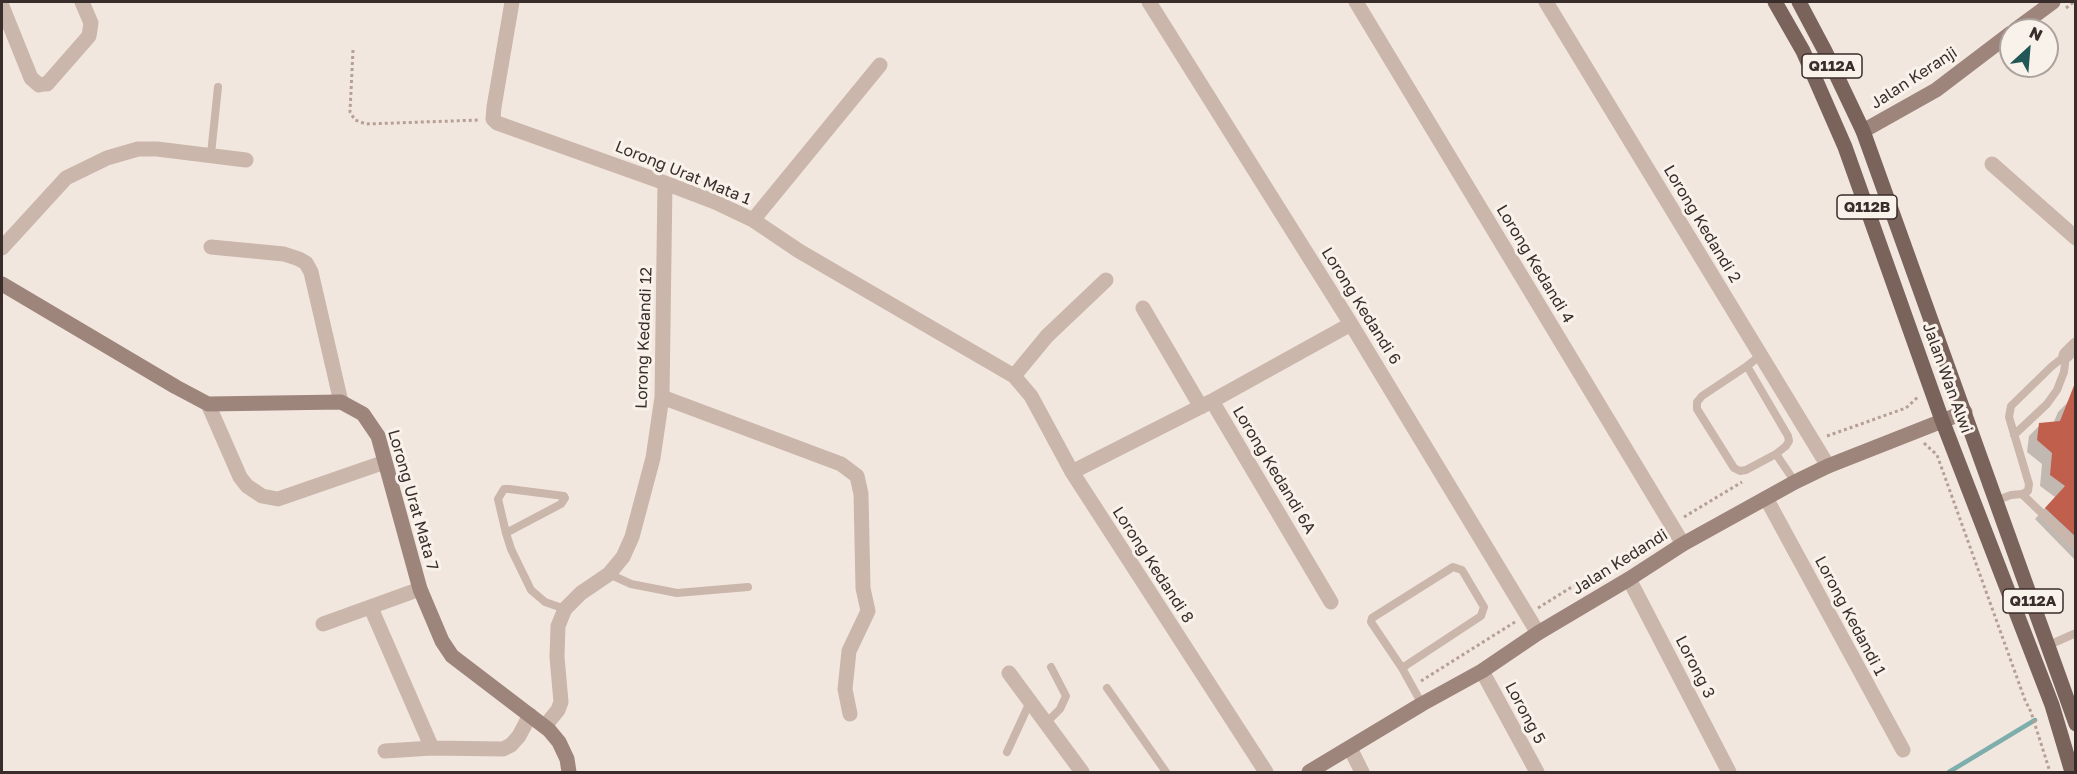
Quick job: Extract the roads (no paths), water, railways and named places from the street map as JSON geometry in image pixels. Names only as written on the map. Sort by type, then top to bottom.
[{"type":"main road","name":"Jalan Wan Alwi","points":[[1775,2],[1803,51],[1845,147],[1942,420],[2052,705],[2072,772]]},
{"type":"main road","name":"Jalan Wan Alwi","points":[[1799,2],[1863,131],[2072,714]]},
{"type":"street","points":[[2,6],[31,78],[39,85],[47,84],[89,36],[92,23],[82,2]]},
{"type":"street","name":"Lorong Urat Mata 1","points":[[512,2],[493,119],[497,123],[665,183],[715,202],[753,220],[799,251],[1014,376]]},
{"type":"street","name":"Lorong Kedandi 6","points":[[1149,2],[1351,324],[1538,633]]},
{"type":"street","name":"Lorong Kedandi 4","points":[[1356,2],[1683,544]]},
{"type":"street","name":"Lorong Kedandi 2","points":[[1546,2],[1828,466]]},
{"type":"street","points":[[2031,18],[2053,2]]},
{"type":"street","name":"Jalan Keranji","points":[[1863,131],[1936,90],[1999,42]]},
{"type":"street","points":[[753,220],[880,65]]},
{"type":"street","points":[[2,248],[66,178],[107,158],[138,149],[158,149],[246,160]]},
{"type":"street","points":[[1992,164],[2076,238]]},
{"type":"street","name":"Lorong Kedandi 12","points":[[565,609],[581,593],[609,574],[623,557],[632,537],[653,458],[662,398],[665,183]]},
{"type":"street","points":[[2,284],[208,404],[341,402],[311,272],[306,263],[284,254],[211,247]]},
{"type":"street","points":[[1014,376],[1047,336],[1106,280]]},
{"type":"street","points":[[1072,472],[1206,404],[1143,308]]},
{"type":"street","name":"Lorong Kedandi 6A","points":[[1331,602],[1206,404],[1351,324]]},
{"type":"street","name":"Lorong Kedandi 8","points":[[1014,376],[1031,396],[1072,472],[1266,772]]},
{"type":"street","points":[[662,398],[841,464],[857,476],[861,494],[863,588],[868,610],[849,651],[845,689],[850,714]]},
{"type":"street","name":"Lorong Urat Mata 7","points":[[341,402],[363,414],[378,436],[420,589],[442,641],[452,656],[545,726]]},
{"type":"street","points":[[208,404],[240,477],[247,486],[262,496],[278,499],[385,462]]},
{"type":"street","name":"Jalan Kedandi","points":[[1309,772],[1482,671],[1538,633],[1683,544],[1795,482],[1828,466],[1965,412]]},
{"type":"street","name":"Lorong Kedandi 1","points":[[1766,498],[1903,750]]},
{"type":"street","name":"Lorong 3","points":[[1629,579],[1729,772]]},
{"type":"street","points":[[323,624],[420,589]]},
{"type":"street","points":[[371,608],[432,748]]},
{"type":"street","points":[[565,609],[558,626],[557,657],[561,702],[558,710],[545,726],[560,742],[567,759],[569,772]]},
{"type":"street","name":"Lorong 5","points":[[1482,671],[1536,772]]},
{"type":"street","points":[[1009,673],[1082,772]]},
{"type":"street","points":[[385,751],[432,748],[503,749],[511,745],[519,736],[530,715]]},
{"type":"street","points":[[1350,748],[1362,772]]},
{"type":"lane","points":[[211,154],[218,87]]},
{"type":"lane","points":[[2014,435],[2048,404],[2057,390],[2071,350]]},
{"type":"lane","points":[[1995,501],[2028,491],[2029,484],[2009,417],[2011,406],[2071,350]]},
{"type":"lane","points":[[1747,366],[1789,441],[1776,454],[1740,471],[1734,468],[1697,409],[1697,402],[1702,396],[1761,355]]},
{"type":"lane","points":[[1776,454],[1795,482]]},
{"type":"lane","points":[[507,533],[561,504],[565,498],[560,494],[504,489],[498,499],[511,549],[531,590],[545,602],[565,609]]},
{"type":"lane","points":[[2022,494],[2076,546]]},
{"type":"lane","points":[[1402,668],[1481,616],[1484,607],[1462,570],[1453,567],[1372,618],[1371,622],[1402,668],[1422,704]]},
{"type":"lane","points":[[609,574],[631,584],[677,592],[748,587]]},
{"type":"lane","points":[[2049,645],[2076,633]]},
{"type":"lane","points":[[1046,723],[1060,709],[1066,696],[1051,667]]},
{"type":"lane","points":[[1107,688],[1166,772]]},
{"type":"lane","points":[[1007,752],[1030,702]]},
{"type":"waterway","points":[[1949,772],[2035,720]]}]
